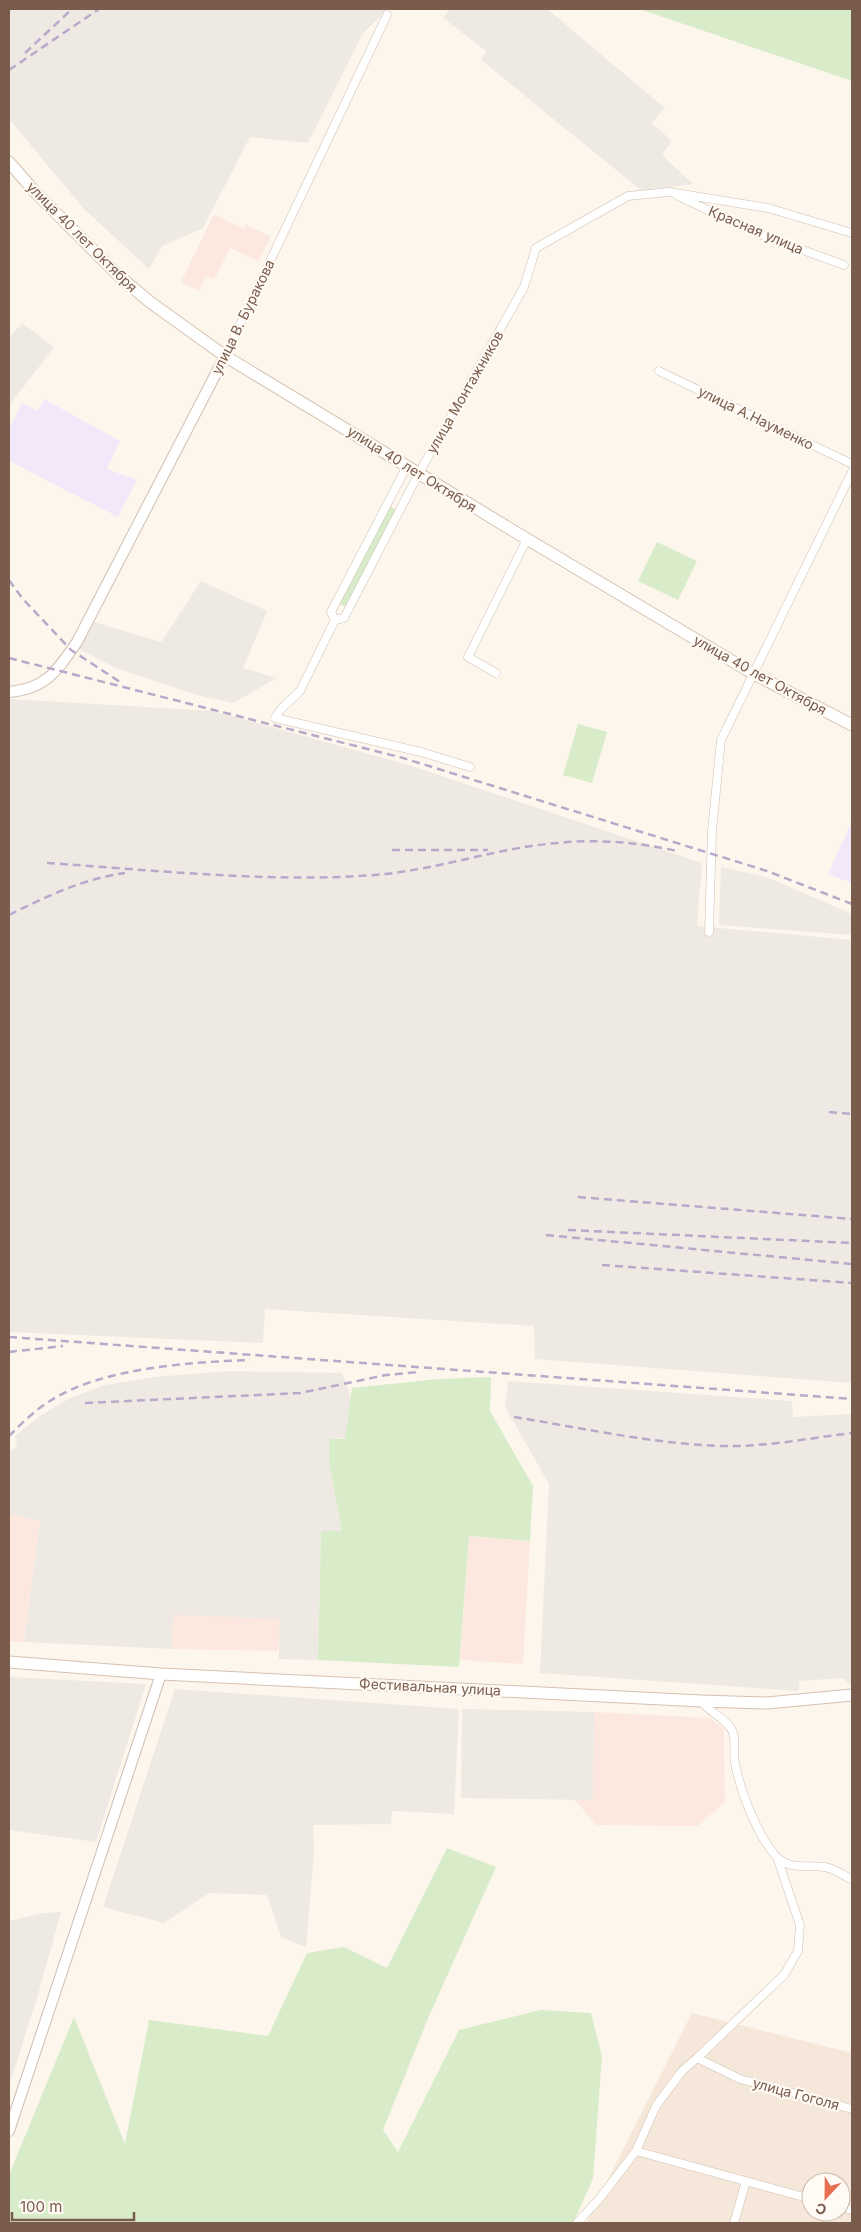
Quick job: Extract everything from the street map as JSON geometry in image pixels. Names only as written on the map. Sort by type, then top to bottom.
[{"type":"main road","name":"улица 40 лет Октября","points":[[9,162],[34,192],[120,277],[150,302],[225,356],[754,674],[852,725]]},
{"type":"main road","name":"Фестивальная улица","points":[[9,1662],[161,1674],[701,1701],[766,1702],[852,1695]]},
{"type":"street","name":"улица В. Буракова","points":[[9,692],[26,691],[50,679],[77,642],[92,616],[225,356],[387,14]]},
{"type":"street","name":"Красная улица","points":[[669,192],[761,235],[844,264]]},
{"type":"street","name":"Красная улица","points":[[628,196],[669,192],[768,208],[852,233]]},
{"type":"street","name":"улица Монтажников","points":[[335,620],[344,618],[419,473],[524,287],[536,248],[628,196]]},
{"type":"street","name":"улица А.Науменко","points":[[659,371],[852,464]]},
{"type":"street","name":"улица Монтажников","points":[[335,620],[331,612],[407,466]]},
{"type":"street","points":[[709,932],[712,832],[721,740],[852,472]]},
{"type":"street","points":[[496,673],[468,657],[527,539]]},
{"type":"street","name":"улица Монтажников","points":[[335,620],[300,691],[280,710],[275,718],[421,752],[470,767]]},
{"type":"street","points":[[9,2131],[161,1674]]},
{"type":"street","points":[[577,2223],[600,2198],[636,2151],[656,2106],[682,2072],[784,1975],[798,1951],[800,1925],[778,1858],[753,1817],[743,1788],[735,1764],[734,1733],[723,1720],[708,1711],[701,1701]]},
{"type":"street","points":[[778,1858],[795,1866],[826,1867],[852,1880]]},
{"type":"street","name":"улица Гоголя","points":[[697,2058],[740,2079],[852,2109]]},
{"type":"street","points":[[636,2151],[801,2196]]},
{"type":"street","points":[[734,2223],[746,2181]]},
{"type":"shaded area","points":[[9,9],[388,9],[363,33],[308,143],[250,137],[203,228],[162,246],[149,269],[84,209],[9,119]]},
{"type":"shaded area","points":[[450,9],[547,9],[665,108],[652,123],[672,141],[662,155],[693,184],[642,191],[481,60],[486,51],[443,18]]},
{"type":"shaded area","points":[[214,214],[244,229],[246,225],[271,237],[258,261],[230,248],[214,280],[206,276],[199,291],[181,282]]},
{"type":"shaded area","points":[[22,323],[54,347],[9,406],[9,338]]},
{"type":"shaded area","points":[[44,399],[120,441],[107,469],[137,480],[118,517],[9,461],[9,429],[22,403],[38,411]]},
{"type":"shaded area","points":[[201,581],[267,611],[243,668],[277,678],[233,703],[197,695],[116,668],[79,649],[94,622],[161,642]]},
{"type":"shaded area","points":[[9,699],[214,711],[412,766],[702,863],[697,926],[852,940],[852,1383],[535,1359],[534,1326],[265,1309],[263,1343],[9,1332]]},
{"type":"shaded area","points":[[852,821],[852,883],[828,874]]},
{"type":"shaded area","points":[[721,867],[766,877],[852,914],[852,935],[719,925]]},
{"type":"shaded area","points":[[229,1371],[342,1373],[347,1384],[351,1400],[345,1439],[339,1438],[329,1463],[342,1531],[321,1531],[318,1660],[279,1659],[279,1619],[174,1615],[172,1649],[24,1642],[40,1521],[9,1514],[9,1453],[17,1445],[15,1436],[40,1416],[70,1398],[105,1385],[154,1377]]},
{"type":"shaded area","points":[[508,1381],[792,1401],[793,1417],[852,1414],[852,1686],[843,1678],[799,1681],[799,1691],[540,1673],[549,1484],[505,1407]]},
{"type":"shaded area","points":[[9,1514],[40,1521],[24,1642],[9,1641]]},
{"type":"shaded area","points":[[469,1536],[530,1541],[523,1664],[460,1660]]},
{"type":"shaded area","points":[[173,1614],[280,1619],[278,1651],[172,1649]]},
{"type":"shaded area","points":[[9,1677],[146,1684],[96,1842],[9,1830]]},
{"type":"shaded area","points":[[175,1689],[459,1709],[454,1814],[392,1811],[391,1824],[313,1825],[314,1851],[306,1947],[281,1937],[267,1895],[209,1893],[164,1923],[103,1907]]},
{"type":"shaded area","points":[[462,1709],[594,1712],[593,1800],[461,1798]]},
{"type":"shaded area","points":[[594,1712],[710,1718],[724,1729],[725,1802],[697,1826],[596,1825],[575,1800],[592,1800]]},
{"type":"shaded area","points":[[61,1912],[37,1998],[9,2086],[9,1921],[44,1913]]},
{"type":"shaded area","points":[[692,2013],[852,2053],[852,2223],[586,2223]]},
{"type":"green space","points":[[639,9],[852,9],[852,81]]},
{"type":"green space","points":[[389,506],[397,510],[346,607],[339,604]]},
{"type":"green space","points":[[657,542],[697,561],[678,600],[638,581]]},
{"type":"green space","points":[[578,724],[607,732],[592,783],[563,775]]},
{"type":"green space","points":[[491,1377],[490,1411],[533,1486],[530,1541],[469,1536],[459,1667],[318,1660],[321,1531],[342,1531],[329,1463],[329,1439],[345,1439],[352,1388],[438,1379]]},
{"type":"green space","points":[[447,1848],[496,1867],[429,2016],[383,2130],[398,2152],[459,2030],[541,2010],[591,2013],[602,2056],[593,2179],[573,2223],[9,2223],[9,2175],[74,2017],[125,2144],[149,2020],[268,2036],[307,1953],[344,1947],[387,1968]]},
{"type":"railway","points":[[25,53],[72,9]]},
{"type":"railway","points":[[9,70],[99,9]]},
{"type":"railway","points":[[9,580],[22,598],[71,650],[120,682]]},
{"type":"railway","points":[[9,658],[403,758],[767,871],[852,904]]},
{"type":"railway","points":[[47,863],[211,875],[335,877],[375,875],[421,869],[512,849],[572,842],[617,842],[677,851]]},
{"type":"railway","points":[[392,850],[488,850]]},
{"type":"railway","points":[[9,915],[51,895],[80,884],[94,879],[125,873]]},
{"type":"railway","points":[[829,1112],[852,1114]]},
{"type":"railway","points":[[578,1197],[852,1219]]},
{"type":"railway","points":[[568,1230],[852,1243]]},
{"type":"railway","points":[[546,1235],[852,1264]]},
{"type":"railway","points":[[602,1265],[852,1283]]},
{"type":"railway","points":[[9,1337],[852,1399]]},
{"type":"railway","points":[[9,1352],[63,1346]]},
{"type":"railway","points":[[9,1436],[28,1417],[50,1401],[94,1381],[120,1374],[174,1365],[250,1360]]},
{"type":"railway","points":[[85,1403],[300,1393],[386,1375],[418,1372]]},
{"type":"railway","points":[[514,1417],[644,1439],[697,1445],[739,1446],[772,1444],[852,1433]]}]
